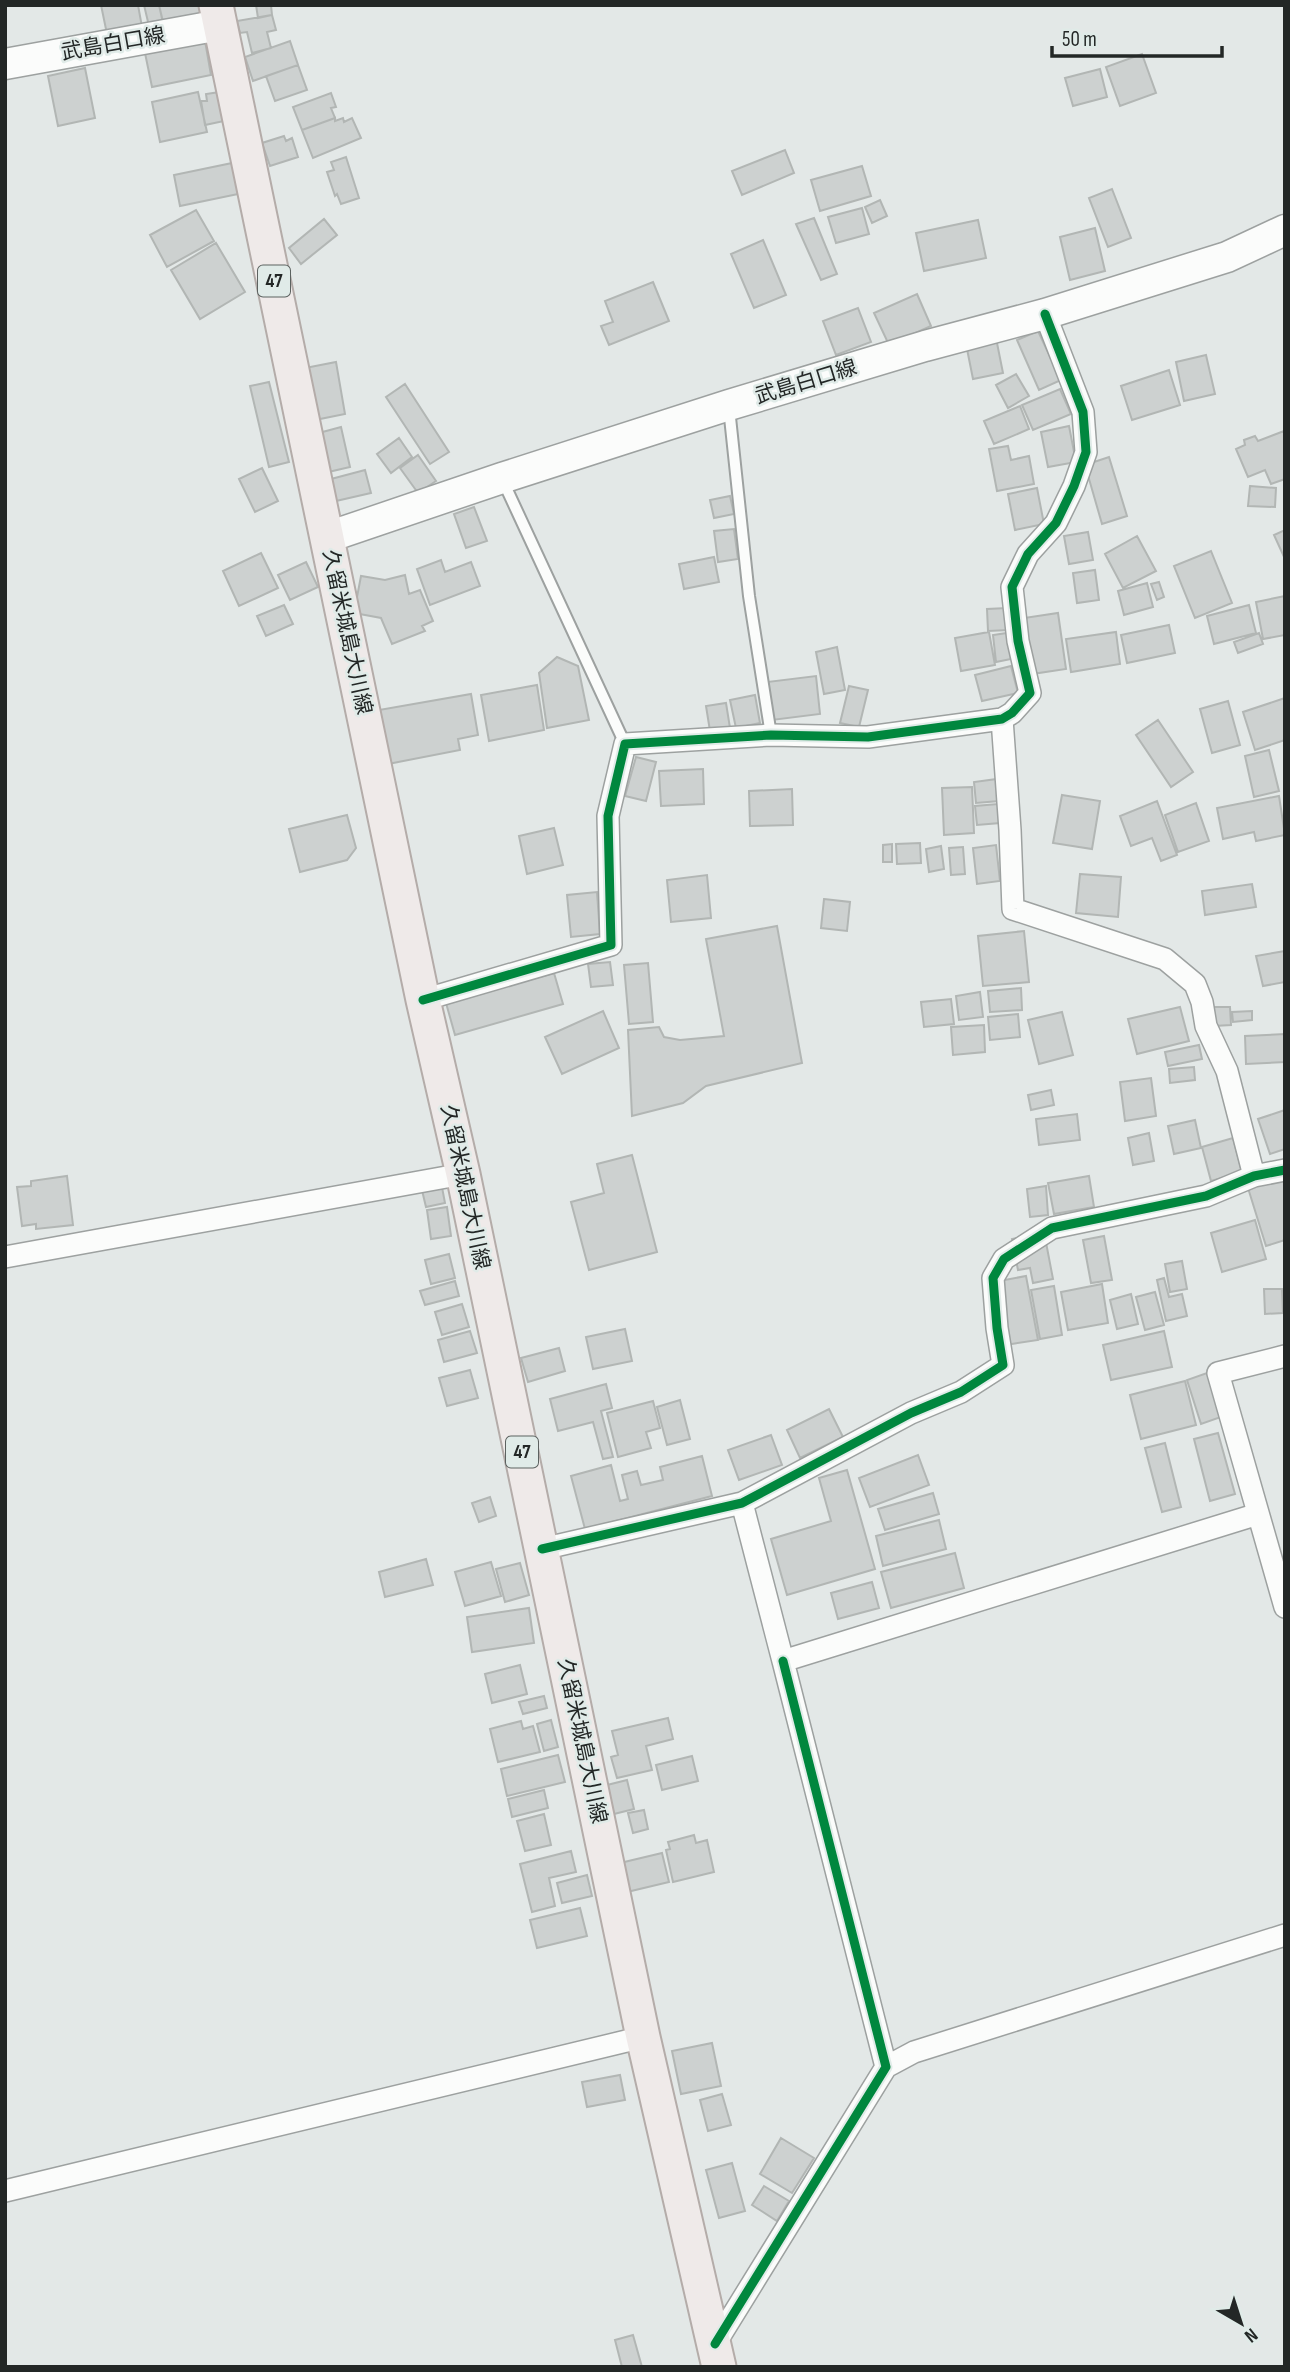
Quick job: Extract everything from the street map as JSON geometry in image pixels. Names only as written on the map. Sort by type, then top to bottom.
[{"type":"main road","name":"武島白口線","points":[[5,64],[218,15]]},
{"type":"main road","name":"久留米城島大川線","points":[[218,15],[422,1000],[464,1174],[643,2037],[717,2355]]},
{"type":"main road","name":"武島白口線","points":[[328,537],[729,405],[925,345],[1045,314],[1227,257],[1285,230]]},
{"type":"street","points":[[422,1000],[611,945],[608,816],[625,744],[771,735],[867,737],[1002,719],[1012,713],[1030,693],[1018,641],[1012,587],[1028,554],[1056,523],[1074,486],[1086,452],[1083,412],[1045,314]]},
{"type":"street","points":[[1002,719],[1013,909],[1165,959],[1195,985],[1202,1002],[1206,1026],[1227,1071],[1254,1176]]},
{"type":"street","points":[[542,1549],[742,1503],[911,1413],[961,1392],[1003,1365],[993,1278],[1004,1259],[1052,1227],[1206,1196],[1254,1176],[1285,1170]]},
{"type":"street","points":[[5,1257],[464,1174]]},
{"type":"street","points":[[1285,1356],[1218,1373],[1285,1607]]},
{"type":"street","points":[[742,1503],[886,2067]]},
{"type":"street","points":[[783,1661],[1258,1514]]},
{"type":"street","points":[[717,2355],[886,2067],[914,2052],[1285,1935]]},
{"type":"street","points":[[5,2191],[643,2037]]},
{"type":"lane","points":[[729,405],[749,596],[771,735]]},
{"type":"lane","points":[[502,478],[625,744]]},
{"type":"building","points":[[101,5],[138,5],[142,27],[107,34]]},
{"type":"building","points":[[144,5],[159,5],[163,23],[149,26]]},
{"type":"building","points":[[159,5],[204,5],[207,19],[164,26]]},
{"type":"building","points":[[256,5],[271,5],[272,15],[258,18]]},
{"type":"building","points":[[272,15],[276,30],[267,32],[271,48],[252,53],[247,32],[240,33],[237,21]]},
{"type":"building","points":[[205,41],[211,75],[152,87],[145,53]]},
{"type":"building","points":[[290,41],[298,65],[253,81],[245,57]]},
{"type":"building","points":[[1142,54],[1156,93],[1120,106],[1106,67]]},
{"type":"building","points":[[298,65],[307,90],[275,101],[266,76]]},
{"type":"building","points":[[85,68],[95,118],[58,126],[48,76]]},
{"type":"building","points":[[1100,69],[1107,97],[1073,106],[1065,78]]},
{"type":"building","points":[[198,92],[207,132],[160,142],[152,102]]},
{"type":"building","points":[[220,92],[224,121],[205,125],[201,101],[207,101],[206,94]]},
{"type":"building","points":[[331,93],[336,107],[331,108],[335,118],[302,130],[293,107]]},
{"type":"building","points":[[335,118],[335,121],[343,118],[344,122],[352,118],[361,138],[313,158],[302,130]]},
{"type":"building","points":[[284,136],[286,141],[292,138],[298,157],[270,166],[262,143]]},
{"type":"building","points":[[785,150],[794,173],[742,195],[732,171]]},
{"type":"building","points":[[346,157],[359,198],[341,204],[337,194],[335,196],[327,172],[334,170],[331,162]]},
{"type":"building","points":[[237,162],[243,193],[180,206],[174,175]]},
{"type":"building","points":[[862,166],[871,196],[820,211],[811,180]]},
{"type":"building","points":[[1112,189],[1131,238],[1108,247],[1089,198]]},
{"type":"building","points":[[880,200],[887,216],[872,223],[865,207]]},
{"type":"building","points":[[862,208],[869,234],[836,243],[828,217]]},
{"type":"building","points":[[196,210],[214,241],[167,267],[150,235]]},
{"type":"building","points":[[814,218],[837,274],[821,280],[796,224]]},
{"type":"building","points":[[324,219],[337,235],[301,264],[289,248]]},
{"type":"building","points":[[978,220],[986,258],[924,271],[916,233]]},
{"type":"building","points":[[1095,228],[1105,271],[1070,280],[1060,237]]},
{"type":"building","points":[[763,240],[786,295],[754,308],[731,254]]},
{"type":"building","points":[[216,243],[245,292],[200,319],[171,270]]},
{"type":"building","points":[[653,282],[669,321],[609,345],[601,326],[613,322],[605,301]]},
{"type":"building","points":[[917,294],[931,326],[889,345],[874,313]]},
{"type":"building","points":[[858,308],[871,342],[836,355],[823,321]]},
{"type":"building","points":[[1038,331],[1061,380],[1039,390],[1017,340]]},
{"type":"building","points":[[995,333],[1003,373],[973,379],[965,339]]},
{"type":"building","points":[[1206,355],[1215,394],[1184,401],[1176,362]]},
{"type":"building","points":[[336,362],[345,414],[315,420],[305,368]]},
{"type":"building","points":[[1169,370],[1180,405],[1132,420],[1121,386]]},
{"type":"building","points":[[1016,374],[1029,396],[1008,408],[996,385]]},
{"type":"building","points":[[269,382],[289,462],[269,467],[250,386]]},
{"type":"building","points":[[405,384],[449,452],[430,464],[386,397]]},
{"type":"building","points":[[1060,389],[1071,414],[1033,430],[1022,405]]},
{"type":"building","points":[[1020,406],[1029,429],[994,444],[984,421]]},
{"type":"building","points":[[1069,426],[1076,462],[1048,467],[1041,432]]},
{"type":"building","points":[[341,427],[350,467],[324,473],[315,434]]},
{"type":"building","points":[[1284,431],[1285,479],[1271,484],[1265,470],[1248,477],[1236,449],[1245,445],[1244,440],[1255,436],[1258,441]]},
{"type":"building","points":[[399,438],[412,457],[391,473],[377,454]]},
{"type":"building","points":[[1008,446],[1011,460],[1029,456],[1034,484],[997,491],[989,449]]},
{"type":"building","points":[[418,455],[436,481],[418,493],[400,468]]},
{"type":"building","points":[[1109,457],[1127,516],[1102,524],[1085,465]]},
{"type":"building","points":[[262,468],[278,501],[255,512],[239,479]]},
{"type":"building","points":[[365,470],[371,493],[336,501],[331,479]]},
{"type":"building","points":[[1250,486],[1276,488],[1275,507],[1248,506]]},
{"type":"building","points":[[1037,488],[1044,524],[1015,530],[1008,494]]},
{"type":"building","points":[[730,496],[734,514],[714,518],[710,500]]},
{"type":"building","points":[[474,507],[487,541],[466,548],[454,514]]},
{"type":"building","points":[[734,529],[738,559],[718,562],[714,531]]},
{"type":"building","points":[[1285,530],[1285,559],[1274,535]]},
{"type":"building","points":[[1088,532],[1093,560],[1069,564],[1064,536]]},
{"type":"building","points":[[1137,536],[1156,571],[1123,588],[1105,554]]},
{"type":"building","points":[[1211,551],[1232,603],[1195,618],[1174,566]]},
{"type":"building","points":[[261,553],[278,588],[239,606],[223,571]]},
{"type":"building","points":[[714,557],[719,582],[684,589],[679,564]]},
{"type":"building","points":[[441,560],[445,572],[471,562],[480,586],[430,605],[417,569]]},
{"type":"building","points":[[306,562],[318,587],[290,600],[278,575]]},
{"type":"building","points":[[1095,570],[1099,600],[1077,603],[1073,573]]},
{"type":"building","points":[[405,575],[409,594],[420,590],[433,621],[422,626],[425,631],[392,644],[381,618],[354,613],[361,576],[385,580]]},
{"type":"building","points":[[1159,582],[1164,597],[1157,600],[1151,584]]},
{"type":"building","points":[[1147,583],[1153,607],[1124,615],[1118,591]]},
{"type":"building","points":[[1285,596],[1285,635],[1263,639],[1256,602]]},
{"type":"building","points":[[284,605],[293,624],[266,636],[257,616]]},
{"type":"building","points":[[1249,605],[1256,633],[1214,644],[1207,616]]},
{"type":"building","points":[[1007,608],[1009,630],[988,631],[987,609]]},
{"type":"building","points":[[1058,613],[1066,669],[1032,674],[1024,618]]},
{"type":"building","points":[[1169,625],[1175,653],[1127,663],[1121,635]]},
{"type":"building","points":[[989,632],[995,665],[961,671],[955,638]]},
{"type":"building","points":[[1116,632],[1120,664],[1071,672],[1066,639]]},
{"type":"building","points":[[1007,633],[1011,659],[996,662],[993,635]]},
{"type":"building","points":[[1259,633],[1263,644],[1238,653],[1234,642]]},
{"type":"building","points":[[837,647],[845,690],[824,694],[816,652]]},
{"type":"building","points":[[557,657],[578,666],[589,720],[547,728],[539,673]]},
{"type":"building","points":[[1011,666],[1018,693],[982,701],[975,675]]},
{"type":"building","points":[[816,676],[820,714],[772,720],[767,682]]},
{"type":"building","points":[[537,685],[544,730],[489,741],[481,695]]},
{"type":"building","points":[[849,686],[868,690],[859,727],[840,723]]},
{"type":"building","points":[[471,694],[478,735],[458,739],[460,750],[388,764],[379,710]]},
{"type":"building","points":[[755,695],[760,723],[736,728],[730,700]]},
{"type":"building","points":[[1285,698],[1285,740],[1255,750],[1243,712]]},
{"type":"building","points":[[1228,701],[1240,745],[1212,753],[1200,709]]},
{"type":"building","points":[[726,703],[730,728],[710,731],[706,706]]},
{"type":"building","points":[[1158,720],[1193,772],[1171,787],[1136,735]]},
{"type":"building","points":[[1269,750],[1279,791],[1254,797],[1245,756]]},
{"type":"building","points":[[636,757],[656,762],[646,801],[625,796]]},
{"type":"building","points":[[703,769],[704,804],[661,806],[659,771]]},
{"type":"building","points":[[997,779],[999,801],[976,803],[974,782]]},
{"type":"building","points":[[972,787],[974,833],[944,835],[942,788]]},
{"type":"building","points":[[792,789],[793,825],[750,826],[749,791]]},
{"type":"building","points":[[1062,795],[1100,801],[1092,849],[1053,843]]},
{"type":"building","points":[[1279,796],[1285,835],[1256,841],[1254,832],[1223,839],[1217,808]]},
{"type":"building","points":[[1157,801],[1177,855],[1161,861],[1152,838],[1131,846],[1120,816]]},
{"type":"building","points":[[1196,803],[1209,841],[1178,852],[1165,815]]},
{"type":"building","points":[[998,804],[1000,823],[977,825],[975,806]]},
{"type":"building","points":[[347,815],[356,848],[347,860],[300,872],[289,829]]},
{"type":"building","points":[[554,828],[563,865],[527,874],[519,836]]},
{"type":"building","points":[[920,843],[921,863],[897,864],[896,844]]},
{"type":"building","points":[[892,844],[892,862],[883,862],[883,845]]},
{"type":"building","points":[[996,845],[1000,881],[977,884],[973,848]]},
{"type":"building","points":[[941,846],[944,869],[929,872],[926,849]]},
{"type":"building","points":[[963,847],[965,874],[951,875],[949,848]]},
{"type":"building","points":[[1080,874],[1121,877],[1118,917],[1076,913]]},
{"type":"building","points":[[707,875],[711,918],[671,922],[667,880]]},
{"type":"building","points":[[1252,884],[1256,907],[1205,915],[1202,891]]},
{"type":"building","points":[[597,892],[600,934],[571,937],[567,895]]},
{"type":"building","points":[[824,899],[850,902],[847,931],[821,928]]},
{"type":"building","points":[[777,926],[802,1063],[706,1086],[683,1103],[632,1116],[628,1030],[659,1027],[664,1037],[680,1040],[724,1036],[706,939]]},
{"type":"building","points":[[1024,931],[1029,982],[983,986],[978,936]]},
{"type":"building","points":[[1285,951],[1285,982],[1263,986],[1256,956]]},
{"type":"building","points":[[610,962],[613,985],[591,987],[588,964]]},
{"type":"building","points":[[648,963],[653,1022],[629,1024],[624,965]]},
{"type":"building","points":[[554,973],[563,1004],[455,1035],[446,1003]]},
{"type":"building","points":[[1021,988],[1022,1010],[990,1012],[988,991]]},
{"type":"building","points":[[980,992],[983,1017],[959,1020],[956,996]]},
{"type":"building","points":[[951,999],[954,1024],[924,1027],[921,1002]]},
{"type":"building","points":[[1180,1007],[1189,1041],[1137,1054],[1128,1019]]},
{"type":"building","points":[[1213,1007],[1230,1007],[1231,1025],[1214,1026]]},
{"type":"building","points":[[603,1011],[619,1048],[562,1074],[545,1037]]},
{"type":"building","points":[[1252,1011],[1252,1020],[1233,1022],[1232,1012]]},
{"type":"building","points":[[1062,1012],[1073,1055],[1039,1064],[1028,1020]]},
{"type":"building","points":[[1018,1014],[1020,1037],[990,1040],[988,1017]]},
{"type":"building","points":[[984,1025],[985,1052],[953,1055],[951,1027]]},
{"type":"building","points":[[1285,1034],[1285,1062],[1246,1064],[1245,1036]]},
{"type":"building","points":[[1199,1045],[1202,1059],[1168,1066],[1165,1052]]},
{"type":"building","points":[[1194,1067],[1195,1080],[1170,1083],[1169,1069]]},
{"type":"building","points":[[1151,1078],[1156,1116],[1125,1121],[1120,1082]]},
{"type":"building","points":[[1051,1090],[1054,1105],[1031,1110],[1028,1095]]},
{"type":"building","points":[[1285,1110],[1285,1149],[1270,1154],[1258,1119]]},
{"type":"building","points":[[1077,1114],[1080,1140],[1039,1145],[1036,1119]]},
{"type":"building","points":[[1195,1120],[1201,1148],[1174,1154],[1168,1126]]},
{"type":"building","points":[[1149,1133],[1154,1161],[1133,1165],[1128,1138]]},
{"type":"building","points":[[1233,1138],[1242,1172],[1211,1181],[1202,1147]]},
{"type":"building","points":[[632,1155],[657,1252],[589,1270],[571,1202],[604,1193],[597,1164]]},
{"type":"building","points":[[67,1176],[73,1225],[36,1229],[36,1224],[22,1226],[17,1187],[31,1186],[31,1181]]},
{"type":"building","points":[[1089,1176],[1094,1207],[1054,1214],[1048,1183]]},
{"type":"building","points":[[1285,1177],[1285,1240],[1266,1246],[1248,1188]]},
{"type":"building","points":[[441,1182],[445,1203],[426,1207],[421,1186]]},
{"type":"building","points":[[1046,1186],[1048,1215],[1030,1217],[1027,1189]]},
{"type":"building","points":[[447,1207],[451,1236],[431,1239],[427,1210]]},
{"type":"building","points":[[1255,1220],[1266,1259],[1222,1272],[1211,1233]]},
{"type":"building","points":[[1044,1232],[1053,1279],[1033,1283],[1030,1268],[1018,1270],[1012,1239]]},
{"type":"building","points":[[1104,1236],[1112,1280],[1091,1283],[1083,1240]]},
{"type":"building","points":[[449,1254],[455,1278],[431,1284],[425,1260]]},
{"type":"building","points":[[1182,1261],[1187,1289],[1170,1292],[1165,1264]]},
{"type":"building","points":[[1026,1276],[1038,1340],[1005,1345],[994,1282]]},
{"type":"building","points":[[1164,1278],[1169,1297],[1182,1294],[1187,1316],[1166,1321],[1157,1280]]},
{"type":"building","points":[[455,1281],[459,1296],[425,1305],[420,1291]]},
{"type":"building","points":[[1102,1284],[1108,1323],[1068,1330],[1061,1292]]},
{"type":"building","points":[[1054,1286],[1062,1335],[1040,1339],[1031,1290]]},
{"type":"building","points":[[1264,1289],[1282,1289],[1283,1313],[1265,1314]]},
{"type":"building","points":[[1155,1292],[1164,1325],[1145,1330],[1136,1297]]},
{"type":"building","points":[[1131,1294],[1138,1324],[1117,1329],[1110,1300]]},
{"type":"building","points":[[462,1304],[469,1327],[442,1335],[435,1312]]},
{"type":"building","points":[[625,1329],[632,1361],[593,1369],[586,1337]]},
{"type":"building","points":[[470,1331],[477,1353],[444,1362],[438,1340]]},
{"type":"building","points":[[1164,1331],[1172,1367],[1111,1380],[1103,1345]]},
{"type":"building","points":[[559,1348],[565,1371],[528,1382],[521,1358]]},
{"type":"building","points":[[470,1370],[478,1398],[447,1406],[439,1378]]},
{"type":"building","points":[[1207,1373],[1221,1417],[1201,1424],[1187,1380]]},
{"type":"building","points":[[1185,1381],[1196,1425],[1141,1439],[1130,1395]]},
{"type":"building","points":[[606,1384],[612,1408],[601,1411],[613,1457],[603,1459],[593,1422],[558,1431],[550,1399]]},
{"type":"building","points":[[680,1400],[690,1439],[667,1445],[657,1407]]},
{"type":"building","points":[[653,1401],[660,1428],[646,1432],[651,1448],[618,1457],[607,1413]]},
{"type":"building","points":[[829,1409],[843,1437],[800,1458],[787,1430]]},
{"type":"building","points":[[1218,1433],[1235,1494],[1210,1501],[1194,1439]]},
{"type":"building","points":[[771,1435],[782,1465],[739,1480],[728,1450]]},
{"type":"building","points":[[1165,1443],[1181,1507],[1162,1512],[1145,1448]]},
{"type":"building","points":[[918,1455],[929,1485],[870,1507],[859,1478]]},
{"type":"building","points":[[702,1456],[712,1496],[585,1529],[571,1476],[611,1465],[620,1501],[628,1499],[622,1475],[637,1471],[641,1485],[663,1480],[660,1467]]},
{"type":"building","points":[[847,1470],[875,1569],[787,1595],[771,1539],[831,1521],[819,1478]]},
{"type":"building","points":[[933,1493],[939,1514],[885,1530],[878,1509]]},
{"type":"building","points":[[490,1497],[496,1516],[479,1522],[472,1503]]},
{"type":"building","points":[[939,1520],[946,1549],[883,1566],[876,1536]]},
{"type":"building","points":[[955,1553],[964,1588],[891,1608],[881,1572]]},
{"type":"building","points":[[426,1559],[433,1585],[385,1597],[379,1572]]},
{"type":"building","points":[[491,1562],[501,1596],[465,1606],[455,1572]]},
{"type":"building","points":[[520,1563],[529,1595],[505,1602],[496,1569]]},
{"type":"building","points":[[872,1582],[879,1608],[838,1619],[831,1593]]},
{"type":"building","points":[[529,1608],[534,1643],[472,1652],[467,1617]]},
{"type":"building","points":[[520,1665],[527,1694],[492,1703],[485,1674]]},
{"type":"building","points":[[544,1696],[547,1708],[523,1714],[519,1702]]},
{"type":"building","points":[[668,1718],[673,1739],[646,1746],[652,1770],[617,1778],[611,1757],[618,1755],[612,1731]]},
{"type":"building","points":[[551,1720],[558,1747],[544,1751],[537,1724]]},
{"type":"building","points":[[521,1721],[523,1729],[533,1726],[540,1752],[498,1762],[490,1729]]},
{"type":"building","points":[[558,1755],[565,1782],[507,1796],[501,1769]]},
{"type":"building","points":[[692,1756],[698,1781],[662,1790],[656,1765]]},
{"type":"building","points":[[627,1780],[634,1809],[614,1814],[607,1785]]},
{"type":"building","points":[[544,1790],[548,1808],[512,1817],[508,1799]]},
{"type":"building","points":[[644,1810],[648,1829],[633,1833],[628,1813]]},
{"type":"building","points":[[544,1814],[551,1845],[525,1851],[517,1821]]},
{"type":"building","points":[[694,1835],[696,1843],[707,1840],[714,1872],[673,1882],[666,1850],[670,1849],[668,1842]]},
{"type":"building","points":[[571,1851],[576,1872],[549,1878],[555,1906],[532,1912],[520,1864]]},
{"type":"building","points":[[662,1853],[669,1882],[627,1892],[620,1863]]},
{"type":"building","points":[[587,1875],[592,1896],[562,1903],[557,1883]]},
{"type":"building","points":[[580,1908],[587,1936],[537,1948],[530,1920]]},
{"type":"building","points":[[712,2043],[721,2086],[681,2094],[672,2051]]},
{"type":"building","points":[[620,2075],[625,2100],[587,2107],[582,2082]]},
{"type":"building","points":[[722,2094],[731,2125],[708,2131],[700,2100]]},
{"type":"building","points":[[781,2138],[814,2158],[792,2193],[760,2174]]},
{"type":"building","points":[[732,2163],[745,2211],[719,2218],[706,2170]]},
{"type":"building","points":[[764,2186],[789,2201],[777,2221],[752,2205]]},
{"type":"building","points":[[633,2335],[642,2367],[622,2367],[615,2340]]},
{"type":"cycle path","points":[[423,1000],[611,945],[608,816],[625,744],[771,735],[868,737],[1002,719],[1012,713],[1030,693],[1018,641],[1012,587],[1028,554],[1056,523],[1074,486],[1086,452],[1083,412],[1045,314]]},
{"type":"cycle path","points":[[542,1549],[742,1503],[911,1413],[961,1392],[1003,1365],[993,1278],[1004,1259],[1052,1228],[1206,1196],[1254,1176],[1285,1170]]},
{"type":"cycle path","points":[[715,2344],[886,2067],[783,1661]]}]
